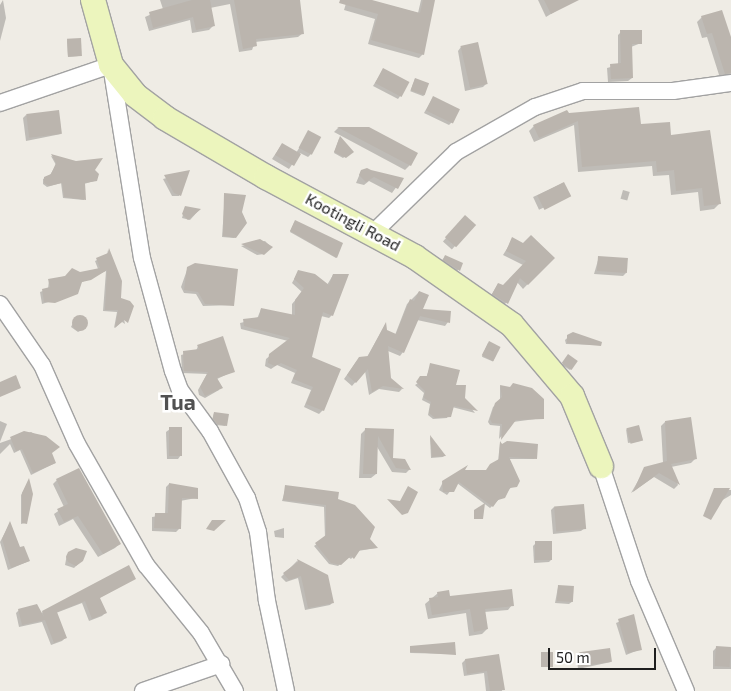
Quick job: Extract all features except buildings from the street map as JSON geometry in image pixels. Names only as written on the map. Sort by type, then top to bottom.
[{"type":"street","name":"Kootingli Road","points":[[93,0],[111,65],[135,96],[165,118],[266,176],[374,232],[416,257],[512,325],[572,396],[601,466]]},
{"type":"street","points":[[0,103],[111,65],[142,258],[173,371],[180,390],[210,431],[247,498],[258,532],[267,601],[286,691]]},
{"type":"street","points":[[374,232],[456,152],[535,107],[583,91],[673,91],[731,83]]},
{"type":"street","points":[[0,304],[42,365],[77,444],[146,566],[201,633],[221,664],[234,691]]},
{"type":"street","points":[[601,466],[636,573],[686,691]]},
{"type":"street","points":[[143,691],[221,664]]},
{"type":"district","name":"Tua","points":[[178,402]]}]
